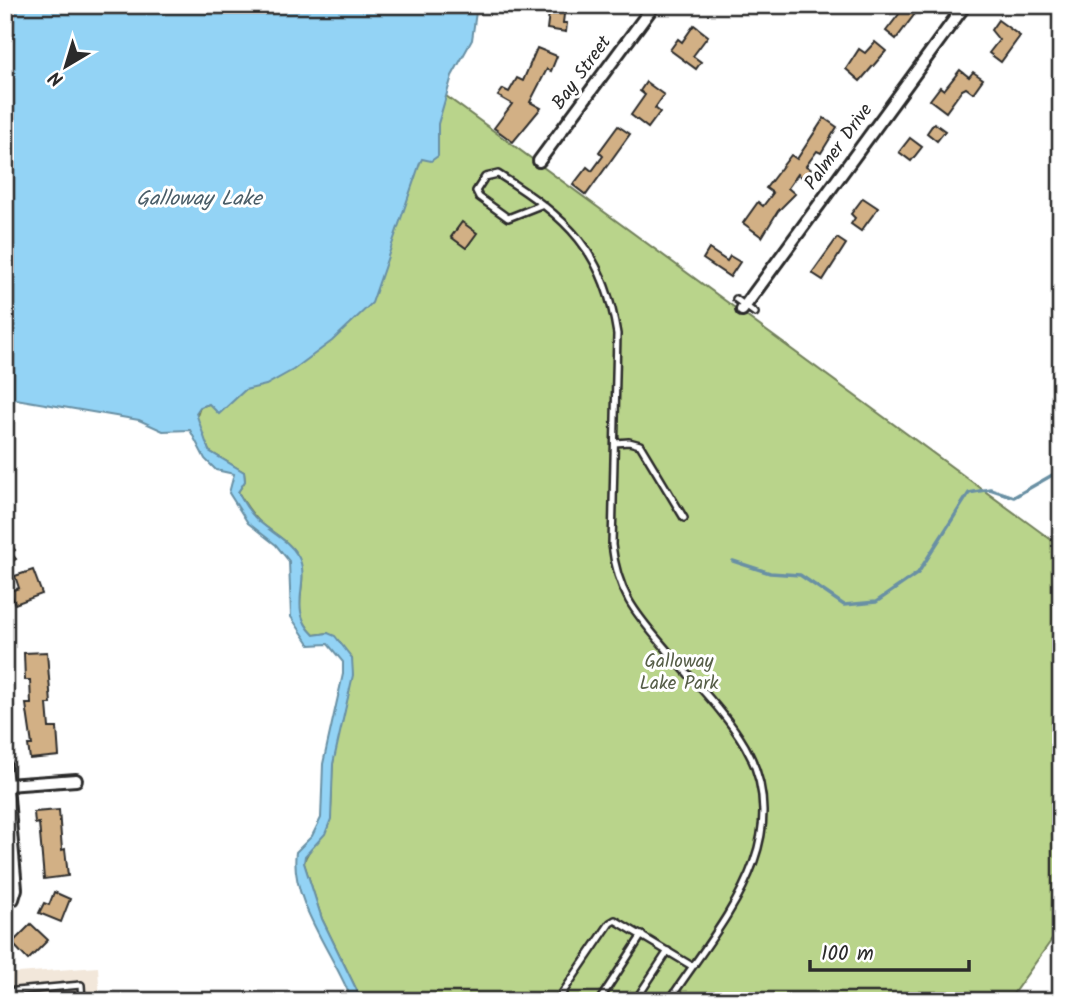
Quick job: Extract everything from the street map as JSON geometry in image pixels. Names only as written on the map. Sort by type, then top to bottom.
[{"type":"street","name":"Bay Street","points":[[539,161],[654,5]]},
{"type":"street","name":"Palmer Drive","points":[[741,305],[965,5]]},
{"type":"street","points":[[5,764],[16,889],[13,899],[5,903]]},
{"type":"street","points":[[7,785],[76,780]]},
{"type":"lane","points":[[541,205],[508,218],[488,205],[476,191],[485,177],[498,174],[541,205],[591,252],[604,280],[617,334],[612,545],[623,595],[746,746],[759,784],[762,828],[751,873],[732,908],[669,1001]]},
{"type":"lane","points":[[741,305],[755,313]]},
{"type":"lane","points":[[615,443],[629,442],[640,445],[684,518]]},
{"type":"lane","points":[[558,1000],[610,923],[615,920],[692,966]]},
{"type":"lane","points":[[599,1001],[642,935]]},
{"type":"lane","points":[[635,1001],[668,951]]},
{"type":"lane","points":[[5,992],[80,985],[82,1001]]},
{"type":"lane","points":[[13,991],[14,1001]]},
{"type":"shaded area","points":[[98,967],[100,1001],[5,1001],[5,974]]},
{"type":"green space","name":"Galloway Lake Park","points":[[322,5],[1061,547],[1061,927],[1008,1001],[362,1001],[322,919],[304,863],[309,851],[326,831],[330,818],[333,764],[350,685],[352,658],[328,633],[314,635],[306,625],[300,607],[302,572],[297,555],[289,544],[251,512],[238,492],[245,481],[244,472],[209,451],[196,419],[200,407],[209,404]]},
{"type":"water","name":"Galloway Lake","points":[[5,5],[477,5],[472,40],[452,76],[438,124],[438,156],[431,161],[422,159],[420,163],[372,303],[332,341],[293,370],[266,385],[245,390],[219,414],[209,404],[200,407],[196,413],[209,451],[244,472],[245,481],[238,492],[248,509],[298,556],[302,565],[300,605],[306,625],[314,635],[328,633],[335,636],[352,658],[353,675],[333,764],[331,819],[325,834],[305,856],[304,863],[322,919],[362,1001],[352,1001],[315,928],[306,909],[296,870],[296,852],[312,836],[321,818],[323,764],[343,674],[343,662],[328,644],[310,645],[291,617],[289,561],[276,545],[248,523],[229,493],[234,474],[216,470],[205,459],[190,430],[163,431],[139,420],[16,399],[9,401],[5,413]]},
{"type":"building","points":[[550,5],[565,6],[563,23],[567,23],[566,32],[547,29]]},
{"type":"building","points":[[906,5],[917,11],[896,39],[886,31]]},
{"type":"building","points":[[998,20],[1020,36],[1001,62],[989,53],[999,40],[991,30]]},
{"type":"building","points":[[694,25],[708,36],[693,56],[701,62],[696,69],[670,50],[678,39],[682,42]]},
{"type":"building","points":[[875,42],[886,51],[860,81],[846,69],[859,49],[865,53]]},
{"type":"building","points":[[537,48],[557,56],[551,71],[547,69],[530,102],[541,108],[513,142],[494,128],[512,104],[498,96],[503,89],[509,92],[517,78],[523,81]]},
{"type":"building","points":[[960,70],[969,77],[973,72],[983,79],[973,93],[966,88],[962,90],[946,112],[930,100],[940,87],[944,90]]},
{"type":"building","points":[[646,82],[664,95],[655,108],[660,112],[648,128],[631,115],[645,95],[640,91]]},
{"type":"building","points":[[824,118],[837,127],[821,153],[817,151],[806,166],[812,170],[805,180],[798,174],[788,188],[795,194],[778,211],[762,237],[743,223],[758,202],[763,206],[773,193],[766,188],[791,155],[797,159]]},
{"type":"building","points":[[934,123],[945,131],[937,141],[927,133]]},
{"type":"building","points":[[618,126],[630,134],[586,195],[573,185],[587,167],[592,171],[603,156],[599,152]]},
{"type":"building","points":[[910,138],[922,147],[911,161],[899,152]]},
{"type":"building","points":[[863,198],[878,208],[861,231],[851,224],[855,218],[851,214]]},
{"type":"building","points":[[462,222],[477,233],[466,248],[451,237]]},
{"type":"building","points":[[837,238],[846,244],[823,280],[812,273]]},
{"type":"building","points":[[709,249],[727,261],[730,256],[740,262],[730,277],[703,259]]},
{"type":"building","points":[[5,537],[15,550],[11,553],[16,559],[5,566]]},
{"type":"building","points":[[33,570],[42,594],[15,604],[10,591],[19,588],[15,576]]},
{"type":"building","points":[[47,652],[51,704],[47,704],[49,728],[57,728],[59,756],[30,759],[28,745],[32,745],[26,704],[31,704],[30,680],[25,680],[24,653]]},
{"type":"building","points":[[59,810],[62,850],[65,849],[68,876],[44,879],[39,823],[35,824],[34,812]]},
{"type":"building","points":[[54,892],[70,899],[61,922],[39,913],[44,903],[49,905]]},
{"type":"building","points":[[31,924],[48,940],[28,960],[12,943]]},
{"type":"waterway","points":[[733,561],[770,573],[800,575],[844,605],[876,602],[918,573],[969,493],[990,489],[1014,497],[1061,470]]}]
